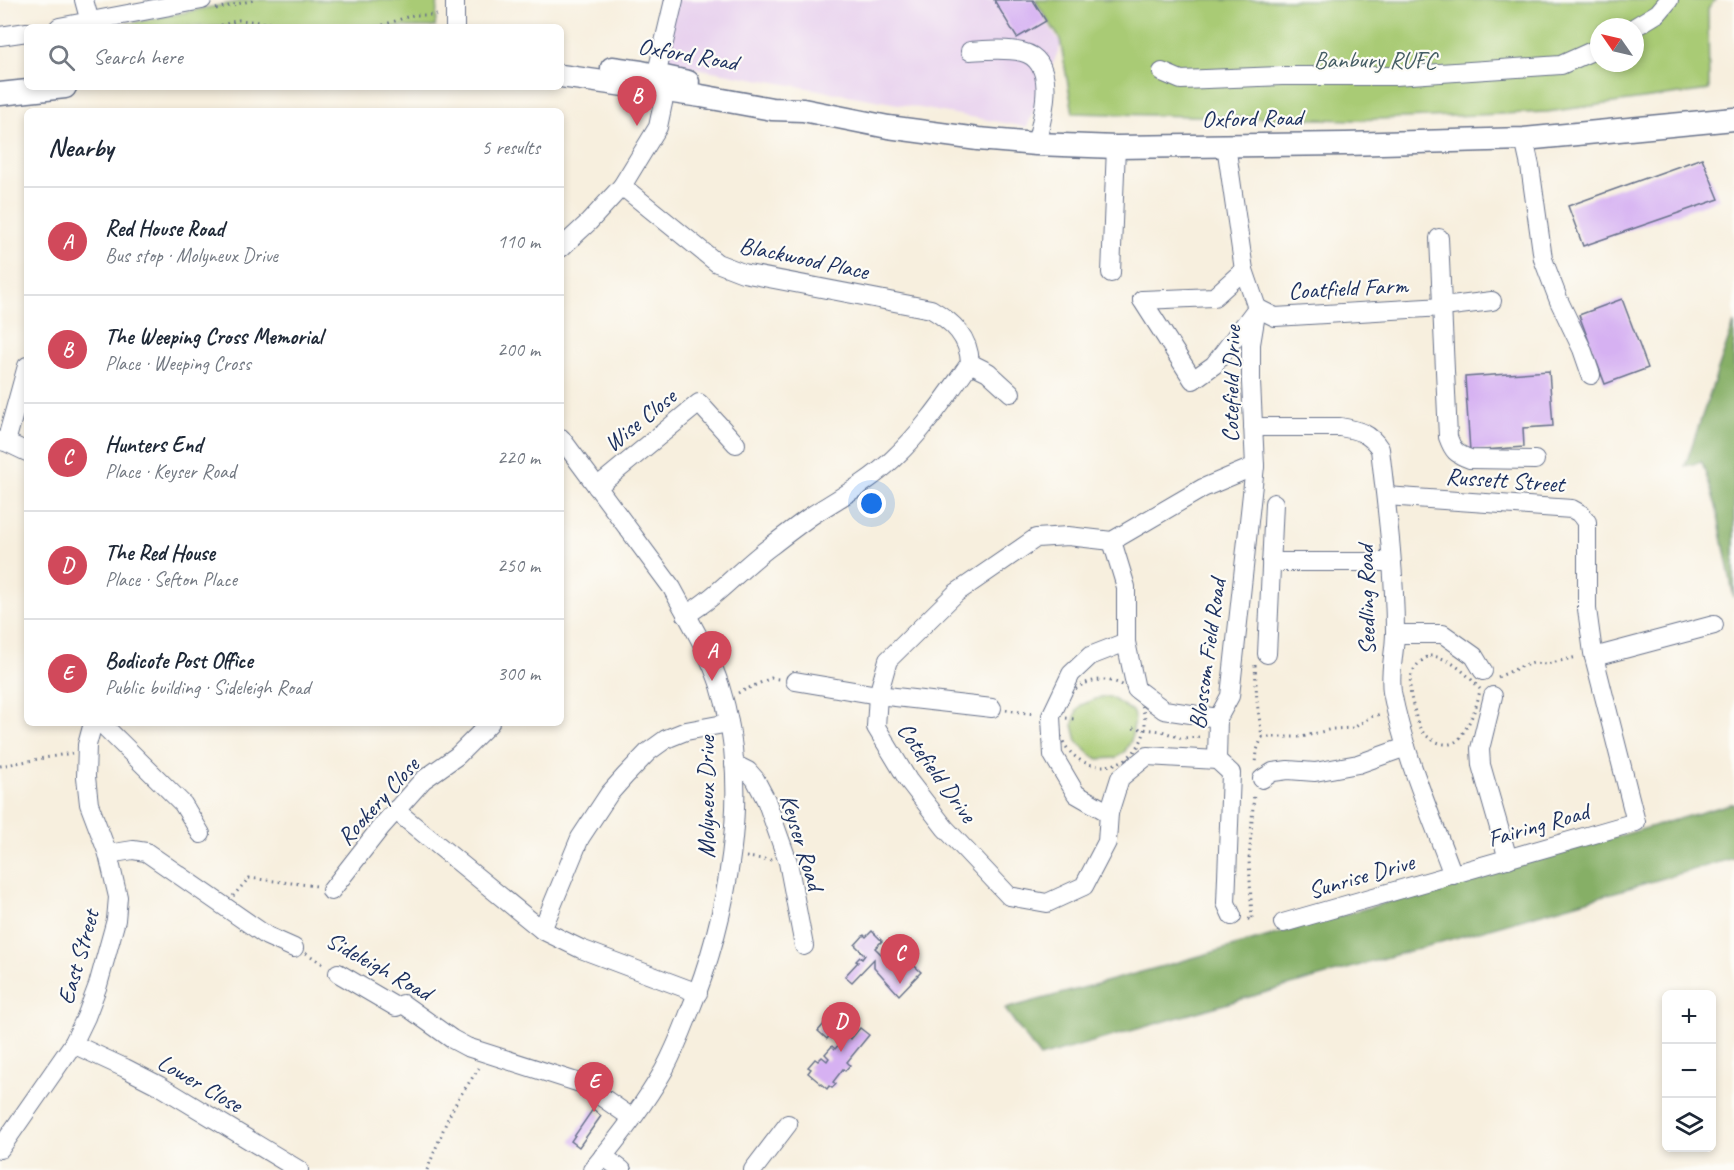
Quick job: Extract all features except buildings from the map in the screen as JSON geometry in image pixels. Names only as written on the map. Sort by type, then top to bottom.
[{"type":"main road","name":"Oxford Road","points":[[564,63],[661,84]]},
{"type":"main road","name":"Oxford Road","points":[[564,76],[626,85],[704,86],[775,97],[803,110],[888,127],[1036,144],[1116,147],[1524,140],[1734,119]]},
{"type":"main road","points":[[0,94],[37,90]]},
{"type":"street","points":[[84,0],[90,22]]},
{"type":"street","points":[[78,24],[202,0]]},
{"type":"street","points":[[564,245],[622,186],[658,126],[661,84],[674,0]]},
{"type":"street","points":[[1644,22],[1658,13],[1669,0]]},
{"type":"street","points":[[0,36],[24,32]]},
{"type":"street","points":[[970,51],[1024,52],[1034,58],[1042,69],[1046,99],[1036,144]]},
{"type":"street","points":[[1162,72],[1181,80],[1282,76],[1395,76],[1561,65],[1590,52]]},
{"type":"street","points":[[1524,140],[1544,259],[1559,301],[1582,349],[1591,375]]},
{"type":"street","name":"Cotefield Drive","points":[[1217,760],[1147,756],[1120,778],[1109,813],[1107,842],[1084,886],[1047,903],[1009,896],[945,828],[908,780],[876,727],[878,695],[888,660],[956,592],[1036,538],[1068,536],[1112,541],[1203,488],[1255,466],[1251,344],[1257,308],[1244,270],[1226,145]]},
{"type":"street","points":[[1111,273],[1116,147]]},
{"type":"street","name":"Blackwood Place","points":[[622,186],[717,263],[743,273],[931,309],[946,318],[961,333],[970,351],[970,363]]},
{"type":"street","points":[[1439,238],[1448,437],[1453,450],[1470,459],[1535,460]]},
{"type":"street","points":[[1244,270],[1214,297],[1142,300],[1193,380],[1214,365],[1257,308]]},
{"type":"street","name":"Coatfield Farm","points":[[1257,308],[1275,317],[1443,307],[1492,301]]},
{"type":"street","points":[[686,615],[716,594],[768,548],[892,460],[922,430],[970,363],[988,372],[1011,393]]},
{"type":"street","points":[[24,376],[3,442],[24,451]]},
{"type":"street","name":"Wise Close","points":[[597,487],[699,403],[736,444]]},
{"type":"street","name":"Seedling Road","points":[[1253,427],[1340,427],[1364,433],[1374,440],[1380,449],[1386,496],[1395,634],[1390,675],[1405,707],[1407,747],[1453,874]]},
{"type":"street","name":"Molyneux Drive","points":[[564,442],[672,588],[720,686],[729,723],[734,764],[734,818],[730,873],[716,937],[698,993],[664,1070],[598,1163]]},
{"type":"street","name":"Blossom Field Road","points":[[1232,916],[1226,903],[1231,773],[1217,760],[1218,718],[1230,696],[1255,466]]},
{"type":"street","name":"Russett Street","points":[[1386,496],[1572,509],[1581,514],[1587,522],[1587,609],[1594,655],[1636,822]]},
{"type":"street","points":[[1267,654],[1274,503]]},
{"type":"street","points":[[1112,541],[1126,587],[1126,642],[1136,689],[1164,710],[1218,718]]},
{"type":"street","points":[[1271,562],[1391,562]]},
{"type":"street","points":[[1594,655],[1714,625]]},
{"type":"street","points":[[1395,634],[1443,634],[1474,656],[1489,683],[1480,750],[1481,765],[1508,859]]},
{"type":"street","points":[[1109,813],[1076,794],[1053,755],[1055,716],[1071,674],[1090,656],[1126,642]]},
{"type":"street","points":[[795,681],[878,695],[992,708]]},
{"type":"street","points":[[542,930],[580,837],[609,794],[625,776],[648,752],[666,740],[686,731],[729,723]]},
{"type":"street","name":"East Street","points":[[0,1149],[73,1044],[98,986],[116,920],[118,897],[108,854],[89,804],[86,777],[87,751],[92,726]]},
{"type":"street","points":[[104,726],[183,804],[201,834]]},
{"type":"street","name":"Rookery Close","points":[[332,891],[381,827],[423,780],[457,756],[487,726]]},
{"type":"street","points":[[1262,779],[1273,772],[1288,770],[1314,772],[1358,764],[1407,747]]},
{"type":"street","name":"Keyser Road","points":[[734,764],[748,771],[766,800],[788,862],[804,946]]},
{"type":"street","points":[[395,810],[542,930],[581,949],[698,993]]},
{"type":"street","name":"Fairing Road","points":[[1453,874],[1636,822]]},
{"type":"street","name":"Sideleigh Road","points":[[108,854],[133,850],[146,852],[267,936],[294,948]]},
{"type":"street","name":"Sunrise Drive","points":[[1283,923],[1453,874]]},
{"type":"street","name":"Sideleigh Road","points":[[338,973],[396,1007],[403,1004],[467,1047],[584,1084],[632,1118]]},
{"type":"street","name":"Lower Close","points":[[73,1044],[160,1086],[299,1170]]},
{"type":"street","points":[[753,1170],[788,1124]]},
{"type":"street","points":[[598,1163],[622,1170]]},
{"type":"path","points":[[386,24],[413,15],[456,15]]},
{"type":"path","points":[[225,24],[239,20],[279,24]]},
{"type":"path","points":[[1489,683],[1533,663],[1547,664],[1594,655]]},
{"type":"path","points":[[1430,656],[1438,656],[1456,667],[1480,689],[1479,700],[1470,722],[1459,740],[1451,744],[1441,744],[1432,740],[1420,729],[1405,707],[1414,668],[1421,660],[1430,656]]},
{"type":"path","points":[[723,700],[771,678],[795,681]]},
{"type":"path","points":[[1110,680],[1130,690],[1137,698],[1143,709],[1145,720],[1138,746],[1129,757],[1116,764],[1105,766],[1093,765],[1080,759],[1069,750],[1055,716],[1081,685],[1088,681],[1110,680]]},
{"type":"path","points":[[1262,737],[1302,737],[1332,729],[1354,728],[1370,717],[1405,707]]},
{"type":"path","points":[[992,708],[1074,719]]},
{"type":"path","points":[[1133,728],[1162,731],[1180,738],[1218,737]]},
{"type":"path","points":[[0,766],[87,751]]},
{"type":"path","points":[[731,855],[788,862]]},
{"type":"path","points":[[224,906],[249,878],[312,885],[332,891]]},
{"type":"path","name":"Sideleigh Road","points":[[294,948],[338,973]]},
{"type":"path","points":[[427,1170],[458,1099],[489,1054]]},
{"type":"shaded area","points":[[658,0],[1032,0],[1061,44],[1027,127],[667,63]]},
{"type":"green space","points":[[247,0],[438,0],[435,24],[126,24]]},
{"type":"green space","name":"Banbury RUFC","points":[[1035,0],[1715,0],[1708,9],[1709,90],[1547,112],[1354,120],[1073,113],[1060,39]]},
{"type":"green space","points":[[1734,323],[1734,598],[1716,506],[1702,462],[1685,466]]},
{"type":"green space","points":[[1101,697],[1110,697],[1132,711],[1135,718],[1131,741],[1125,751],[1116,758],[1098,759],[1091,755],[1077,741],[1073,725],[1077,710],[1081,705]]},
{"type":"green space","points":[[1734,803],[1734,858],[1040,1057],[1005,1009],[1182,961]]},
{"type":"place","name":"The Weeping Cross Memorial","points":[[637,126]]},
{"type":"place","name":"Red House Road","points":[[712,681]]},
{"type":"place","name":"Hunters End","points":[[900,984]]},
{"type":"place","name":"The Red House","points":[[841,1052]]},
{"type":"place","name":"Bodicote Post Office","points":[[594,1112]]}]
